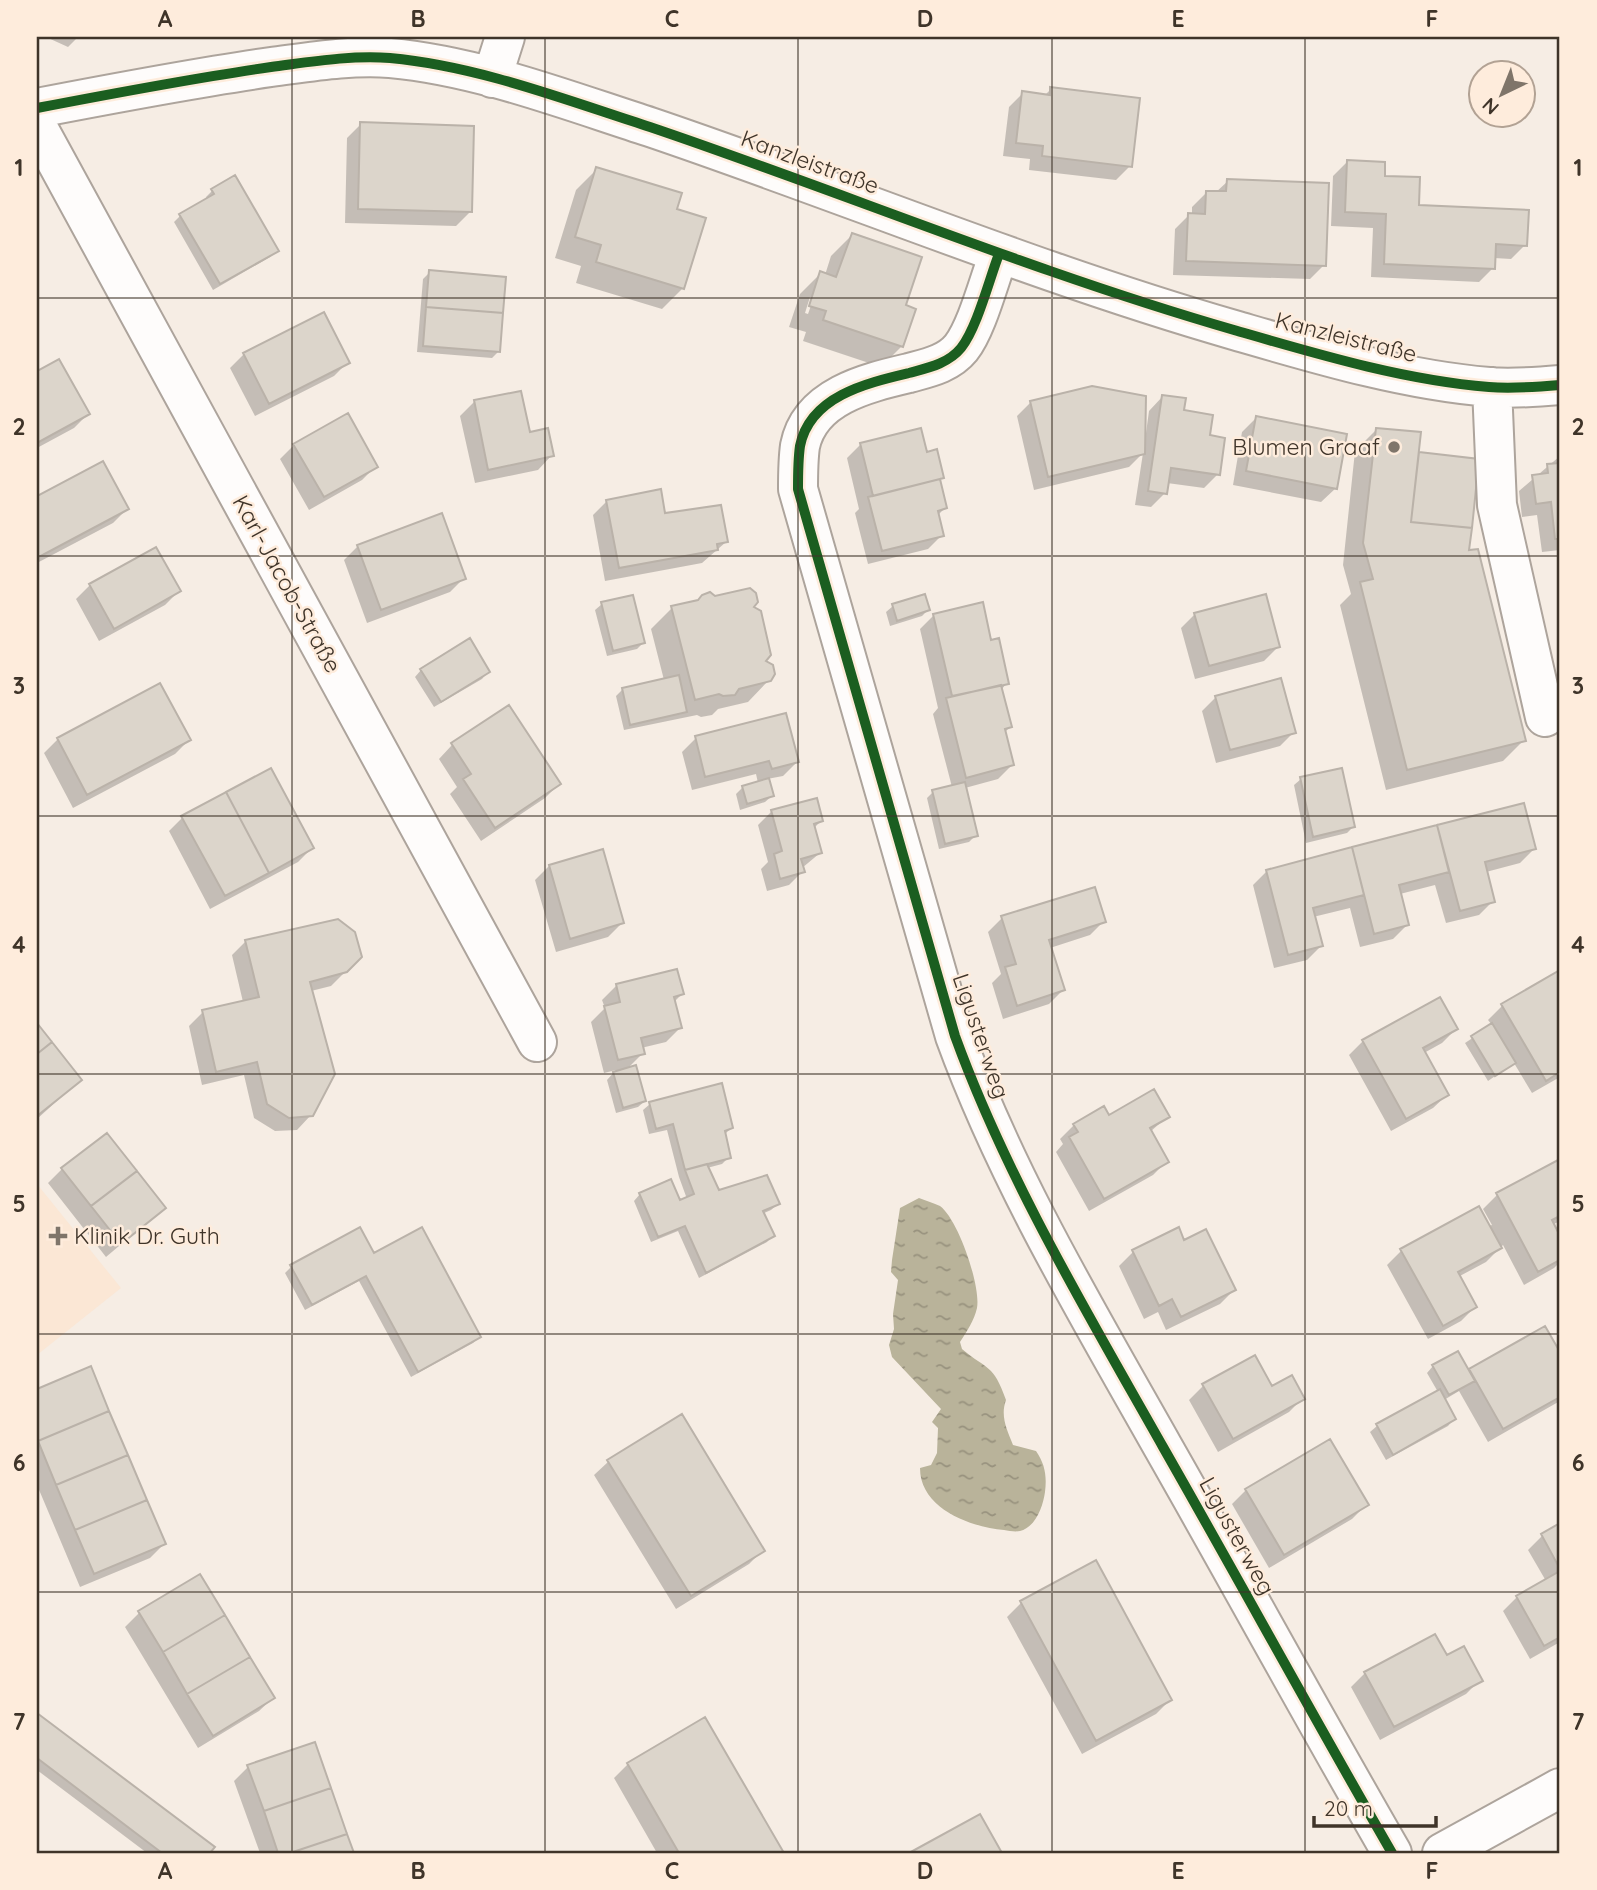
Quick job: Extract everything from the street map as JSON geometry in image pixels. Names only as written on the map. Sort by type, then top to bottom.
[{"type":"street","points":[[492,78],[505,37]]},
{"type":"street","name":"Kanzleistraße","points":[[37,108],[226,74],[351,57],[390,58],[432,65],[551,94],[762,165],[999,254],[1149,306],[1281,344],[1425,378],[1492,387],[1560,386]]},
{"type":"street","name":"Karl-Jacob-Straße","points":[[37,125],[537,1042]]},
{"type":"street","name":"Ligusterweg","points":[[999,254],[969,335],[960,349],[934,366],[850,390],[832,400],[815,416],[800,445],[799,489],[955,1036],[975,1093],[1008,1166],[1114,1360],[1391,1853]]},
{"type":"street","points":[[1492,387],[1497,505],[1545,717]]},
{"type":"street","points":[[1442,1853],[1560,1787]]},
{"type":"shaded area","name":"Klinik Dr. Guth","points":[[37,1184],[121,1288],[37,1355]]},
{"type":"water","points":[[919,1198],[940,1206],[947,1213],[961,1238],[972,1269],[977,1308],[960,1342],[962,1349],[989,1369],[997,1380],[1006,1400],[1004,1417],[1013,1445],[1036,1451],[1043,1465],[1046,1486],[1044,1498],[1034,1521],[1020,1531],[991,1528],[963,1520],[938,1505],[928,1495],[922,1482],[920,1468],[931,1465],[937,1453],[938,1428],[932,1422],[941,1409],[892,1357],[889,1345],[894,1329],[893,1314],[898,1280],[891,1272],[900,1208]]},
{"type":"building","points":[[1050,87],[1140,98],[1132,167],[1042,156],[1043,146],[1016,143],[1022,91],[1050,95]]},
{"type":"building","points":[[360,122],[474,126],[472,212],[358,209]]},
{"type":"building","points":[[1347,160],[1385,162],[1385,176],[1420,177],[1419,205],[1529,210],[1527,246],[1496,244],[1495,269],[1384,264],[1386,214],[1345,212]]},
{"type":"building","points":[[596,167],[682,193],[677,209],[706,218],[684,289],[596,262],[601,245],[575,237]]},
{"type":"building","points":[[235,175],[279,251],[220,284],[179,214],[214,194],[211,189]]},
{"type":"building","points":[[1227,179],[1329,183],[1326,266],[1186,261],[1188,213],[1205,214],[1206,191],[1226,191]]},
{"type":"building","points":[[852,233],[922,257],[906,305],[916,309],[903,347],[823,320],[826,311],[809,306],[820,271],[836,277]]},
{"type":"building","points":[[429,270],[506,277],[503,313],[426,307]]},
{"type":"building","points":[[426,307],[503,313],[500,352],[423,346]]},
{"type":"building","points":[[324,312],[350,363],[269,404],[243,353]]},
{"type":"building","points":[[59,359],[90,414],[37,443],[37,371]]},
{"type":"building","points":[[1092,386],[1146,396],[1145,454],[1048,477],[1030,401]]},
{"type":"building","points":[[521,391],[530,432],[548,428],[554,456],[488,470],[474,400]]},
{"type":"building","points":[[1162,395],[1186,398],[1184,410],[1213,415],[1210,435],[1225,438],[1220,475],[1171,468],[1167,494],[1148,491]]},
{"type":"building","points":[[348,413],[378,467],[324,497],[293,444]]},
{"type":"building","points":[[1256,416],[1347,434],[1337,489],[1246,471]]},
{"type":"building","points":[[921,428],[927,452],[937,449],[944,478],[873,496],[860,443]]},
{"type":"building","points":[[1376,428],[1421,432],[1411,522],[1472,528],[1469,550],[1478,549],[1526,741],[1407,770],[1360,582],[1373,579],[1363,543]]},
{"type":"building","points":[[1419,452],[1479,459],[1472,528],[1411,522]]},
{"type":"building","points":[[103,461],[129,509],[37,558],[37,496]]},
{"type":"building","points":[[1560,463],[1560,539],[1555,539],[1551,502],[1536,504],[1532,475],[1548,473],[1547,464]]},
{"type":"building","points":[[940,479],[947,508],[938,511],[944,536],[882,551],[868,497]]},
{"type":"building","points":[[661,489],[665,513],[721,505],[728,542],[717,544],[718,550],[619,568],[606,500]]},
{"type":"building","points":[[442,513],[466,579],[381,610],[357,545]]},
{"type":"building","points":[[156,547],[181,591],[114,629],[89,584]]},
{"type":"building","points":[[750,588],[756,593],[758,602],[754,607],[761,611],[771,655],[766,661],[773,665],[775,674],[771,681],[739,689],[735,695],[719,694],[695,700],[671,606],[698,600],[710,592],[715,596]]},
{"type":"building","points":[[925,594],[930,610],[897,621],[892,604]]},
{"type":"building","points":[[1266,594],[1280,647],[1209,666],[1194,613]]},
{"type":"building","points":[[633,595],[645,643],[613,651],[601,602]]},
{"type":"building","points":[[983,602],[991,640],[999,638],[1009,684],[952,696],[933,614]]},
{"type":"building","points":[[470,638],[490,672],[441,702],[420,669]]},
{"type":"building","points":[[679,675],[687,712],[630,725],[622,688]]},
{"type":"building","points":[[1281,678],[1296,733],[1230,750],[1215,696]]},
{"type":"building","points":[[160,683],[191,740],[87,795],[57,738]]},
{"type":"building","points":[[1001,685],[1012,727],[1005,729],[1014,765],[966,778],[946,698]]},
{"type":"building","points":[[509,705],[561,784],[495,828],[463,779],[471,774],[451,743]]},
{"type":"building","points":[[786,713],[799,762],[772,769],[769,761],[705,777],[695,736]]},
{"type":"building","points":[[271,768],[314,848],[269,873],[226,792]]},
{"type":"building","points":[[1342,768],[1355,827],[1313,837],[1300,777]]},
{"type":"building","points":[[769,778],[774,796],[747,804],[742,786]]},
{"type":"building","points":[[965,782],[978,836],[945,844],[932,790]]},
{"type":"building","points":[[226,792],[269,873],[225,896],[181,816]]},
{"type":"building","points":[[817,798],[823,821],[814,824],[822,853],[801,859],[805,872],[780,879],[774,854],[782,851],[771,810]]},
{"type":"building","points":[[1524,803],[1536,849],[1485,862],[1495,902],[1460,911],[1437,825]]},
{"type":"building","points":[[1437,825],[1449,872],[1399,885],[1409,925],[1374,934],[1352,847]]},
{"type":"building","points":[[1352,847],[1364,895],[1313,908],[1323,946],[1288,955],[1266,870]]},
{"type":"building","points":[[603,849],[624,923],[570,939],[549,865]]},
{"type":"building","points":[[1095,887],[1106,922],[1049,940],[1065,990],[1017,1006],[1005,967],[1016,964],[1001,916]]},
{"type":"building","points":[[338,919],[355,932],[362,957],[347,972],[310,982],[335,1074],[313,1116],[289,1118],[267,1104],[257,1062],[216,1072],[202,1010],[259,997],[245,940]]},
{"type":"building","points":[[677,969],[684,994],[674,997],[682,1028],[641,1038],[645,1054],[618,1060],[604,1006],[620,1002],[616,984]]},
{"type":"building","points":[[1560,970],[1560,1072],[1546,1081],[1501,1004]]},
{"type":"building","points":[[1440,997],[1458,1029],[1423,1048],[1449,1095],[1406,1119],[1362,1040]]},
{"type":"building","points":[[37,1023],[52,1042],[37,1054]]},
{"type":"building","points":[[1492,1023],[1516,1063],[1495,1076],[1471,1036]]},
{"type":"building","points":[[52,1042],[82,1080],[37,1116],[37,1054]]},
{"type":"building","points":[[636,1065],[646,1101],[623,1108],[613,1072]]},
{"type":"building","points":[[722,1083],[733,1128],[725,1131],[731,1158],[685,1170],[673,1124],[656,1129],[649,1102]]},
{"type":"building","points":[[1154,1089],[1170,1117],[1150,1128],[1169,1162],[1104,1199],[1069,1137],[1078,1132],[1073,1124],[1104,1106],[1109,1115]]},
{"type":"building","points":[[107,1133],[137,1171],[91,1206],[61,1168]]},
{"type":"building","points":[[1560,1159],[1560,1216],[1552,1220],[1560,1236],[1560,1260],[1538,1272],[1496,1193]]},
{"type":"building","points":[[707,1164],[719,1190],[767,1175],[780,1204],[763,1211],[775,1236],[706,1273],[685,1226],[658,1237],[639,1193],[671,1179],[680,1200],[694,1194],[685,1170]]},
{"type":"building","points":[[137,1171],[166,1208],[121,1244],[91,1206]]},
{"type":"building","points":[[1479,1206],[1502,1248],[1458,1272],[1477,1307],[1443,1326],[1400,1249]]},
{"type":"building","points":[[360,1227],[374,1253],[422,1227],[481,1337],[418,1372],[366,1276],[312,1305],[290,1265]]},
{"type":"building","points":[[1179,1227],[1184,1240],[1206,1229],[1236,1290],[1181,1317],[1172,1299],[1159,1306],[1132,1250]]},
{"type":"building","points":[[1545,1326],[1560,1352],[1560,1397],[1503,1429],[1469,1369]]},
{"type":"building","points":[[1458,1351],[1475,1381],[1449,1395],[1432,1365]]},
{"type":"building","points":[[1255,1355],[1272,1386],[1292,1375],[1305,1399],[1233,1439],[1202,1384]]},
{"type":"building","points":[[91,1366],[109,1411],[38,1441],[37,1389]]},
{"type":"building","points":[[1440,1389],[1456,1419],[1393,1455],[1376,1424]]},
{"type":"building","points":[[109,1411],[128,1455],[56,1485],[38,1441]]},
{"type":"building","points":[[682,1414],[765,1551],[691,1596],[607,1460]]},
{"type":"building","points":[[1330,1439],[1369,1505],[1284,1555],[1245,1489]]},
{"type":"building","points":[[128,1455],[147,1500],[75,1530],[56,1485]]},
{"type":"building","points":[[147,1500],[166,1544],[94,1574],[75,1530]]},
{"type":"building","points":[[1560,1523],[1560,1569],[1541,1534]]},
{"type":"building","points":[[1096,1560],[1172,1700],[1096,1741],[1020,1601]]},
{"type":"building","points":[[1560,1571],[1560,1637],[1544,1646],[1516,1596]]},
{"type":"building","points":[[200,1574],[225,1615],[163,1652],[138,1611]]},
{"type":"building","points":[[225,1615],[250,1657],[187,1694],[163,1652]]},
{"type":"building","points":[[1435,1634],[1447,1655],[1464,1646],[1483,1681],[1394,1727],[1364,1672]]},
{"type":"building","points":[[250,1657],[275,1698],[213,1736],[187,1694]]},
{"type":"building","points":[[37,1713],[215,1847],[210,1853],[162,1853],[37,1758]]},
{"type":"building","points":[[705,1717],[784,1853],[679,1853],[627,1763]]},
{"type":"building","points":[[315,1742],[331,1788],[264,1811],[247,1765]]},
{"type":"building","points":[[331,1788],[347,1834],[290,1853],[278,1853],[264,1811]]},
{"type":"building","points":[[980,1814],[1002,1853],[909,1853]]},
{"type":"building","points":[[347,1834],[354,1853],[290,1853]]},
{"type":"cycle path","points":[[37,108],[242,71],[345,58],[390,58],[456,68],[522,85],[650,127],[1087,284],[1297,348],[1360,365],[1457,384],[1507,388],[1560,385]]},
{"type":"cycle path","points":[[999,254],[972,329],[956,353],[944,362],[842,394],[815,415],[800,446],[798,489],[955,1036],[999,1142],[1078,1296],[1392,1853]]},
{"type":"place","name":"Blumen Graaf","points":[[1394,447]]},
{"type":"place","name":"Klinik Dr. Guth","points":[[58,1236]]}]
